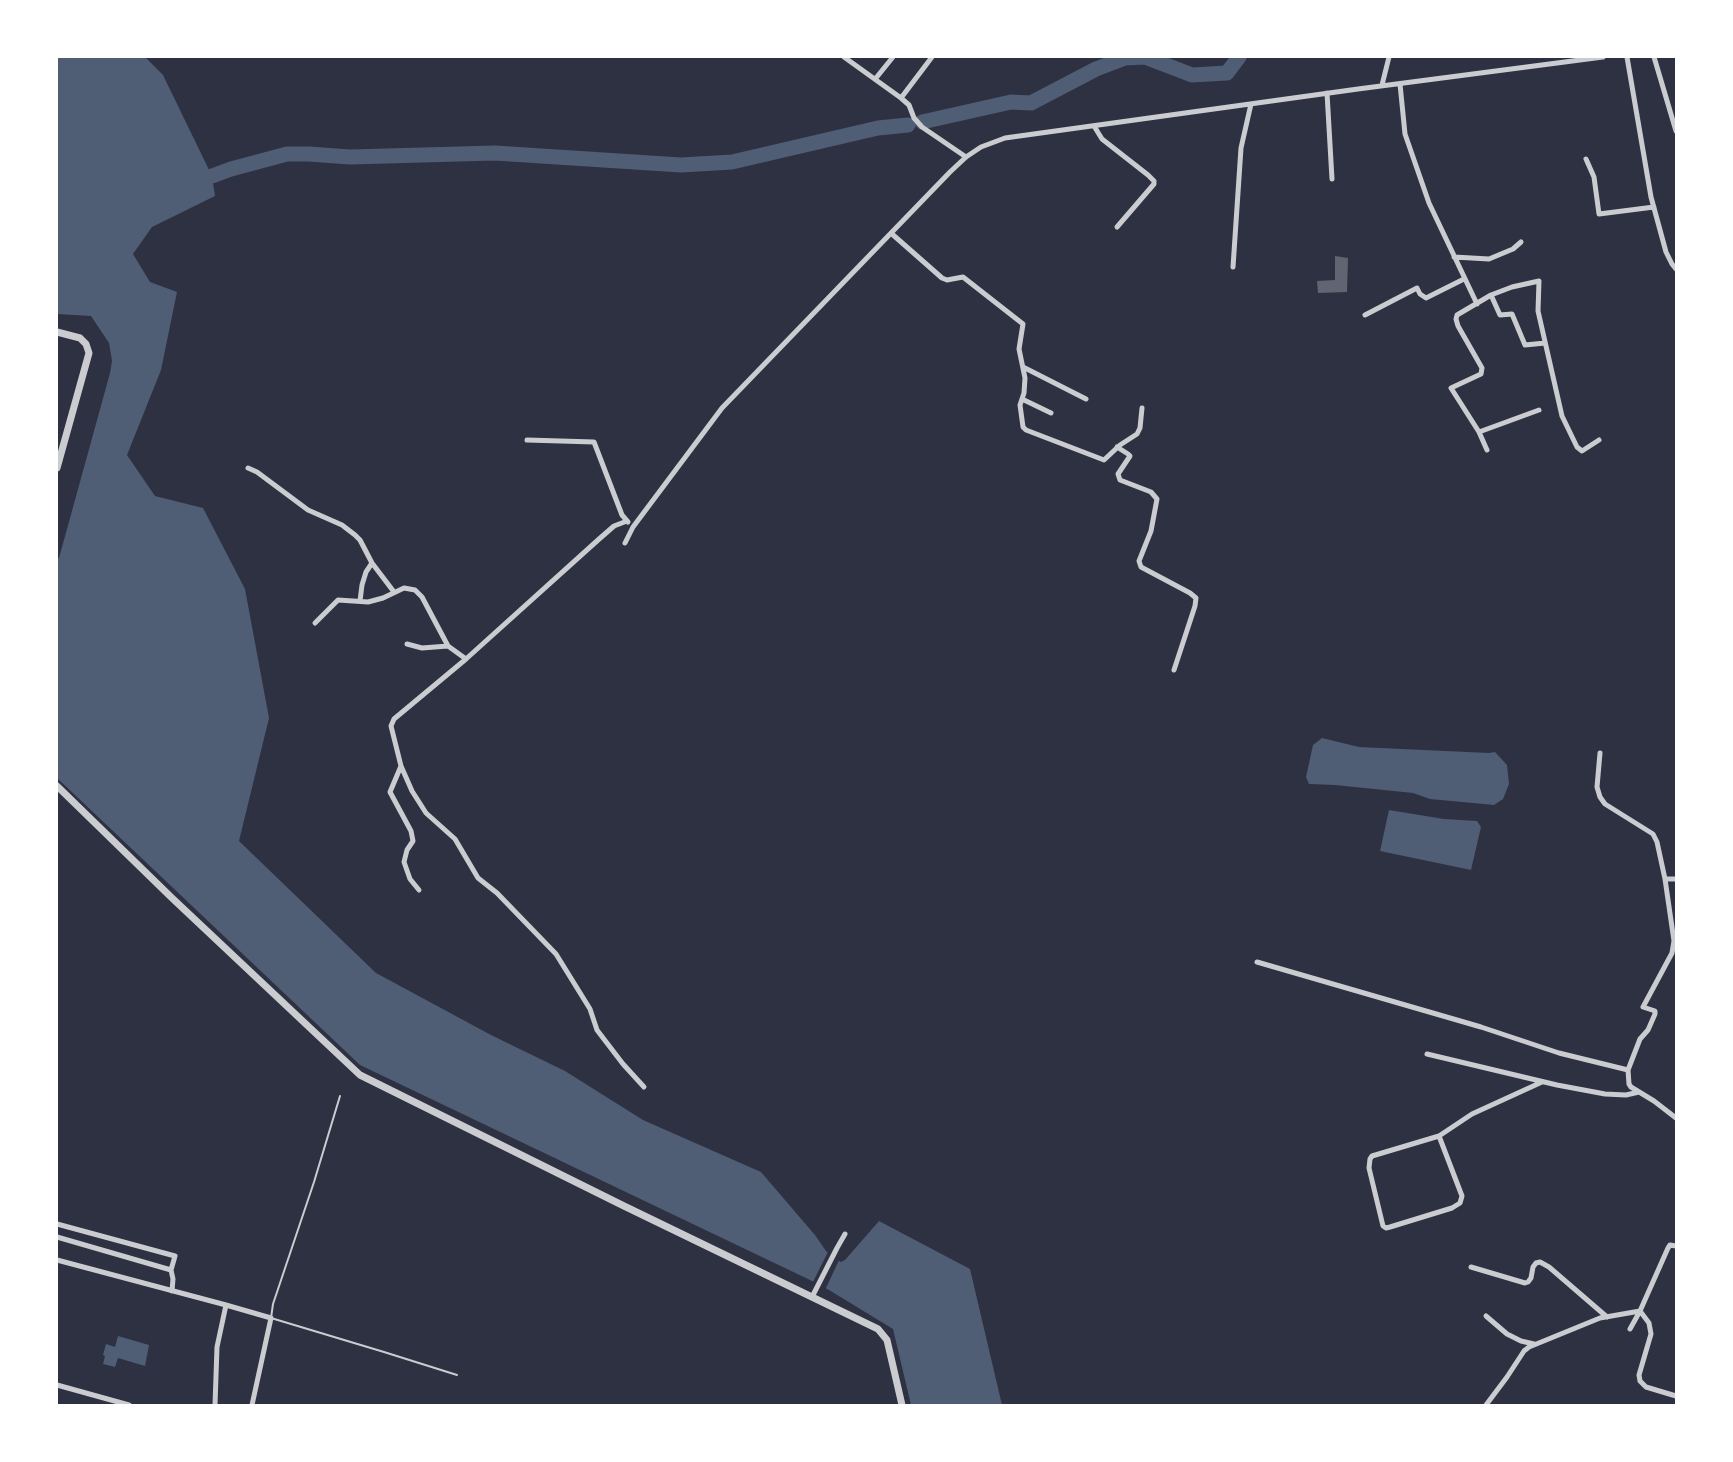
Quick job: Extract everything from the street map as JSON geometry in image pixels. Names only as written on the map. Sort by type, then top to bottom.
[{"type":"street","points":[[844,57],[852,59],[909,105],[914,118],[922,127],[966,157]]},
{"type":"street","points":[[876,78],[893,57]]},
{"type":"street","points":[[901,98],[932,57]]},
{"type":"street","points":[[1382,85],[1389,57]]},
{"type":"street","points":[[625,543],[633,527],[722,408],[966,157],[981,147],[1005,138],[1382,85],[1603,57]]},
{"type":"street","points":[[1627,57],[1654,207],[1666,252],[1676,269]]},
{"type":"street","points":[[1654,57],[1676,131]]},
{"type":"street","points":[[1400,84],[1405,134],[1429,203],[1477,304]]},
{"type":"street","points":[[1327,93],[1332,179]]},
{"type":"street","points":[[1233,267],[1241,148],[1251,104]]},
{"type":"street","points":[[1095,126],[1102,139],[1154,181],[1154,184],[1118,227]]},
{"type":"street","points":[[1586,159],[1594,177],[1599,213],[1654,207]]},
{"type":"street","points":[[891,234],[942,278],[947,280],[963,277],[1020,321],[1024,328],[1019,349],[1025,378],[1020,405],[1023,426],[1030,433],[1104,460],[1117,447],[1137,434],[1140,428],[1142,408]]},
{"type":"street","points":[[1454,256],[1489,259],[1513,249],[1521,242]]},
{"type":"street","points":[[1365,315],[1417,288],[1426,298],[1464,279]]},
{"type":"street","points":[[1487,450],[1479,432],[1451,388],[1481,374],[1482,368],[1458,326],[1457,315],[1491,295],[1539,281],[1538,311],[1562,416],[1577,447],[1582,451],[1599,440]]},
{"type":"street","points":[[1491,295],[1500,315],[1512,314],[1525,345],[1545,343]]},
{"type":"street","points":[[57,332],[80,338],[86,344],[89,353],[57,468]]},
{"type":"street","points":[[1023,367],[1086,399]]},
{"type":"street","points":[[1022,399],[1051,413]]},
{"type":"street","points":[[1479,432],[1539,411]]},
{"type":"street","points":[[527,440],[594,442],[622,515],[633,527]]},
{"type":"street","points":[[1117,447],[1130,456],[1118,474],[1120,480],[1151,492],[1157,499],[1151,531],[1139,561],[1141,567],[1196,598],[1174,670]]},
{"type":"street","points":[[248,468],[257,472],[308,510],[342,525],[360,540],[372,563],[394,592]]},
{"type":"street","points":[[627,521],[614,526],[466,659],[394,719],[391,726],[401,766],[412,791],[426,813],[455,839],[478,878],[497,893],[556,954],[590,1009],[597,1030],[644,1087]]},
{"type":"street","points":[[360,601],[362,585],[372,563]]},
{"type":"street","points":[[315,623],[338,600],[368,602],[404,588],[414,590],[422,597],[448,646],[466,659]]},
{"type":"street","points":[[407,644],[422,648],[448,646]]},
{"type":"street","points":[[1600,753],[1597,787],[1600,797],[1605,804],[1653,834],[1665,879],[1674,941],[1673,957],[1643,1007],[1654,1011],[1655,1014],[1648,1030],[1640,1039],[1628,1070],[1629,1084],[1676,1118]]},
{"type":"street","points":[[401,766],[390,792],[411,831],[413,841],[407,850],[404,862],[410,879],[419,890]]},
{"type":"street","points":[[57,786],[360,1075],[873,1326],[884,1334],[889,1345],[902,1405]]},
{"type":"street","points":[[1665,879],[1676,879]]},
{"type":"street","points":[[1257,962],[1481,1027],[1559,1053],[1628,1070]]},
{"type":"street","points":[[1427,1054],[1542,1082],[1605,1094],[1626,1095],[1639,1092]]},
{"type":"street","points":[[1439,1136],[1462,1196],[1460,1203],[1452,1208],[1390,1227],[1383,1226],[1369,1168],[1372,1156],[1439,1136],[1472,1114],[1542,1082]]},
{"type":"street","points":[[57,1224],[175,1256],[171,1270],[172,1291]]},
{"type":"street","points":[[812,1297],[845,1234]]},
{"type":"street","points":[[57,1238],[171,1270]]},
{"type":"street","points":[[1630,1329],[1668,1248],[1670,1245],[1676,1246]]},
{"type":"street","points":[[57,1260],[271,1318],[252,1405]]},
{"type":"street","points":[[1471,1268],[1525,1283],[1531,1278],[1533,1267],[1540,1262],[1549,1267],[1607,1317]]},
{"type":"street","points":[[215,1405],[217,1347],[226,1305]]},
{"type":"street","points":[[1496,1405],[1487,1403],[1524,1351],[1575,1327],[1607,1317],[1640,1311]]},
{"type":"street","points":[[1640,1311],[1649,1323],[1651,1334],[1639,1376],[1640,1381],[1647,1387],[1676,1396]]},
{"type":"street","points":[[1486,1316],[1507,1334],[1521,1341],[1535,1344]]},
{"type":"street","points":[[57,1384],[129,1405]]},
{"type":"lane","points":[[340,1096],[273,1304],[271,1318],[457,1376]]},
{"type":"water","points":[[57,57],[145,57],[163,75],[212,176],[215,196],[152,227],[133,254],[150,282],[177,292],[161,370],[127,455],[155,496],[203,508],[245,589],[269,718],[239,841],[376,973],[491,1035],[565,1071],[643,1120],[761,1172],[834,1258],[841,1262],[845,1260],[879,1221],[970,1269],[1002,1405],[911,1405],[893,1329],[810,1280],[360,1065],[57,778],[57,558],[59,558],[112,361],[109,343],[91,316],[57,314]]},
{"type":"water","points":[[1322,738],[1359,747],[1495,752],[1507,765],[1509,784],[1503,799],[1494,805],[1430,799],[1413,793],[1309,784],[1306,777],[1313,745]]},
{"type":"water","points":[[1389,810],[1444,819],[1477,821],[1481,827],[1471,870],[1380,851]]},
{"type":"water","points":[[118,1336],[149,1345],[145,1366],[118,1358],[115,1367],[103,1364],[106,1344],[115,1347]]},
{"type":"pier","points":[[829,1250],[840,1258],[825,1290],[812,1284]]},
{"type":"building","points":[[1335,256],[1348,258],[1347,292],[1318,293],[1317,281],[1335,280]]},
{"type":"waterway","points":[[922,122],[1011,102],[1031,103],[1096,69],[1125,58],[1144,57]]},
{"type":"waterway","points":[[1145,57],[1192,75],[1227,73],[1239,57]]},
{"type":"waterway","points":[[212,176],[287,154],[350,157],[495,153],[681,165],[732,162],[878,128],[908,125]]}]
